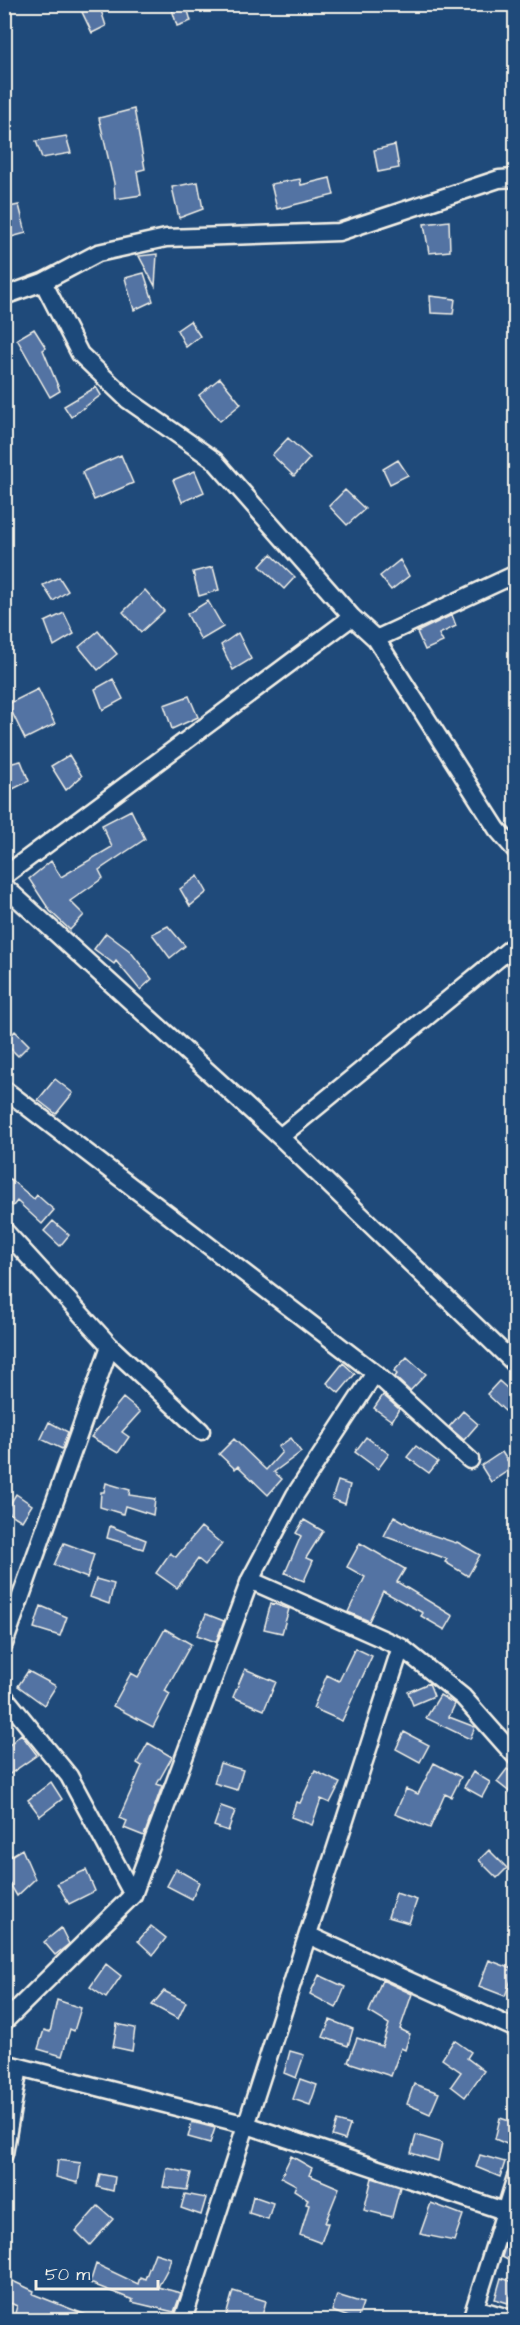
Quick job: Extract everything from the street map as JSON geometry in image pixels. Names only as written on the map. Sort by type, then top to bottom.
[{"type":"street","points":[[4,296],[43,282],[98,253],[166,238],[339,232],[499,178],[516,178]]},
{"type":"street","points":[[43,282],[80,354],[128,400],[214,460],[352,617],[376,639],[497,829],[516,851]]},
{"type":"street","points":[[376,639],[516,574]]},
{"type":"street","points":[[4,876],[352,617]]},
{"type":"street","points":[[4,886],[280,1137],[516,1365]]},
{"type":"street","points":[[280,1137],[516,944]]},
{"type":"street","points":[[4,1089],[375,1373],[470,1460]]},
{"type":"street","points":[[4,1230],[110,1346],[201,1431]]},
{"type":"street","points":[[4,1644],[110,1346]]},
{"type":"street","points":[[4,2022],[133,1895],[250,1580],[295,1495],[375,1373]]},
{"type":"street","points":[[250,1580],[401,1647],[464,1697],[516,1757]]},
{"type":"street","points":[[183,2320],[401,1647]]},
{"type":"street","points":[[4,1696],[69,1776],[133,1895]]},
{"type":"street","points":[[308,1935],[516,2029]]},
{"type":"street","points":[[4,2154],[12,2065],[247,2125],[510,2213]]},
{"type":"street","points":[[515,2320],[473,2314],[510,2213],[516,2177]]},
{"type":"building","points":[[99,4],[106,26],[92,33],[82,12]]},
{"type":"building","points":[[186,4],[191,21],[177,26],[171,6]]},
{"type":"building","points":[[134,109],[145,169],[137,171],[141,195],[115,199],[114,183],[99,118]]},
{"type":"building","points":[[66,136],[71,153],[42,158],[36,141]]},
{"type":"building","points":[[395,145],[399,168],[378,172],[374,150]]},
{"type":"building","points":[[330,178],[334,195],[277,209],[271,184],[300,179],[301,185]]},
{"type":"building","points":[[198,182],[203,209],[179,218],[172,187]]},
{"type":"building","points":[[19,205],[26,233],[4,239],[4,208]]},
{"type":"building","points":[[449,221],[450,251],[429,253],[424,224]]},
{"type":"building","points":[[157,254],[155,286],[139,256]]},
{"type":"building","points":[[144,273],[153,301],[134,310],[125,278]]},
{"type":"building","points":[[430,296],[455,299],[453,314],[431,313]]},
{"type":"building","points":[[190,321],[200,336],[186,347],[177,330]]},
{"type":"building","points":[[34,329],[46,348],[43,350],[60,391],[50,397],[17,339]]},
{"type":"building","points":[[220,378],[241,404],[220,421],[199,395]]},
{"type":"building","points":[[96,387],[101,395],[71,417],[64,406]]},
{"type":"building","points":[[288,438],[310,458],[294,476],[272,455]]},
{"type":"building","points":[[121,455],[133,483],[94,500],[82,472]]},
{"type":"building","points":[[398,460],[408,475],[390,484],[383,469]]},
{"type":"building","points":[[195,471],[204,492],[182,502],[173,480]]},
{"type":"building","points":[[345,490],[365,509],[347,525],[329,506]]},
{"type":"building","points":[[271,554],[295,577],[284,589],[260,566]]},
{"type":"building","points":[[400,560],[409,576],[391,590],[380,576]]},
{"type":"building","points":[[213,567],[219,590],[199,596],[193,572]]},
{"type":"building","points":[[59,577],[68,591],[53,601],[43,585]]},
{"type":"building","points":[[145,590],[164,611],[141,632],[123,612]]},
{"type":"building","points":[[208,601],[223,627],[201,640],[187,614]]},
{"type":"building","points":[[64,613],[74,634],[54,646],[45,622]]},
{"type":"building","points":[[452,615],[456,626],[439,634],[443,642],[425,650],[417,632]]},
{"type":"building","points":[[98,631],[117,654],[98,670],[79,647]]},
{"type":"building","points":[[238,633],[251,659],[233,670],[221,645]]},
{"type":"building","points":[[113,679],[123,699],[103,710],[95,689]]},
{"type":"building","points":[[38,689],[55,724],[25,739],[8,704]]},
{"type":"building","points":[[189,696],[198,717],[172,729],[164,705]]},
{"type":"building","points":[[69,755],[82,776],[66,790],[51,766]]},
{"type":"building","points":[[21,761],[29,781],[11,790],[4,775],[4,765]]},
{"type":"building","points":[[131,810],[145,839],[99,870],[103,878],[70,901],[84,915],[70,930],[50,911],[29,879],[51,861],[61,877],[112,847],[102,825]]},
{"type":"building","points":[[198,876],[207,892],[190,906],[180,889]]},
{"type":"building","points":[[168,926],[185,946],[170,958],[152,934]]},
{"type":"building","points":[[106,933],[130,951],[152,979],[140,990],[116,961],[114,964],[94,949]]},
{"type":"building","points":[[15,1031],[29,1045],[18,1056],[4,1042]]},
{"type":"building","points":[[55,1079],[73,1093],[56,1114],[38,1100]]},
{"type":"building","points":[[4,1174],[34,1199],[37,1195],[54,1210],[42,1224],[17,1201],[13,1206],[4,1199]]},
{"type":"building","points":[[53,1221],[69,1235],[60,1246],[44,1231]]},
{"type":"building","points":[[407,1357],[426,1374],[410,1391],[395,1377],[397,1374],[394,1371]]},
{"type":"building","points":[[343,1363],[355,1374],[339,1393],[327,1383]]},
{"type":"building","points":[[499,1381],[516,1396],[505,1411],[487,1394]]},
{"type":"building","points":[[383,1395],[399,1409],[392,1421],[374,1408]]},
{"type":"building","points":[[123,1398],[140,1412],[122,1432],[129,1437],[118,1453],[91,1437]]},
{"type":"building","points":[[463,1411],[478,1424],[464,1440],[449,1427]]},
{"type":"building","points":[[49,1422],[68,1432],[62,1449],[41,1439]]},
{"type":"building","points":[[366,1437],[389,1454],[378,1469],[355,1452]]},
{"type":"building","points":[[291,1438],[301,1452],[274,1472],[282,1479],[268,1495],[238,1466],[235,1469],[219,1454],[234,1439],[266,1470],[282,1452],[278,1447]]},
{"type":"building","points":[[416,1446],[438,1462],[429,1473],[407,1457]]},
{"type":"building","points":[[502,1452],[512,1468],[491,1482],[481,1466]]},
{"type":"building","points":[[338,1481],[350,1485],[345,1504],[332,1499]]},
{"type":"building","points":[[106,1483],[130,1490],[129,1495],[155,1499],[153,1515],[125,1506],[123,1514],[100,1507],[101,1492],[104,1492]]},
{"type":"building","points":[[16,1494],[32,1505],[22,1521],[6,1511]]},
{"type":"building","points":[[394,1516],[420,1531],[457,1542],[480,1555],[468,1576],[445,1562],[447,1559],[384,1536]]},
{"type":"building","points":[[304,1520],[323,1531],[306,1558],[313,1561],[304,1581],[285,1573],[301,1536],[296,1533]]},
{"type":"building","points":[[110,1526],[146,1540],[143,1549],[107,1538]]},
{"type":"building","points":[[201,1527],[222,1544],[205,1565],[198,1559],[177,1588],[156,1573],[170,1553],[176,1557]]},
{"type":"building","points":[[64,1543],[94,1554],[87,1578],[54,1565]]},
{"type":"building","points":[[360,1543],[405,1569],[397,1582],[453,1616],[445,1630],[421,1616],[423,1613],[383,1591],[369,1621],[348,1612],[365,1577],[347,1567]]},
{"type":"building","points":[[96,1579],[114,1584],[109,1604],[90,1597]]},
{"type":"building","points":[[271,1603],[289,1609],[282,1633],[264,1629]]},
{"type":"building","points":[[41,1606],[67,1617],[60,1636],[34,1628]]},
{"type":"building","points":[[206,1614],[224,1621],[216,1642],[197,1635]]},
{"type":"building","points":[[165,1629],[191,1644],[165,1691],[170,1694],[153,1727],[113,1706],[131,1673],[138,1677]]},
{"type":"building","points":[[355,1648],[372,1656],[342,1721],[313,1708],[327,1675],[339,1681]]},
{"type":"building","points":[[245,1669],[276,1682],[264,1710],[233,1697]]},
{"type":"building","points":[[28,1671],[56,1686],[44,1705],[18,1686]]},
{"type":"building","points":[[429,1683],[434,1696],[413,1705],[408,1692]]},
{"type":"building","points":[[440,1695],[455,1704],[449,1717],[475,1727],[470,1739],[426,1718]]},
{"type":"building","points":[[404,1732],[429,1745],[420,1762],[396,1749]]},
{"type":"building","points":[[21,1734],[37,1755],[4,1778],[4,1750]]},
{"type":"building","points":[[148,1743],[172,1757],[157,1784],[162,1786],[144,1836],[124,1828],[127,1821],[119,1818],[142,1766],[137,1763]]},
{"type":"building","points":[[220,1763],[243,1770],[237,1790],[214,1783]]},
{"type":"building","points":[[434,1763],[461,1777],[451,1797],[445,1794],[430,1828],[395,1814],[406,1789],[418,1794]]},
{"type":"building","points":[[507,1769],[516,1775],[516,1797],[497,1782]]},
{"type":"building","points":[[315,1771],[340,1783],[330,1803],[321,1799],[312,1825],[291,1817],[296,1802],[300,1803]]},
{"type":"building","points":[[473,1772],[490,1782],[482,1797],[464,1787]]},
{"type":"building","points":[[51,1782],[62,1799],[40,1816],[28,1800]]},
{"type":"building","points":[[221,1806],[235,1811],[228,1831],[214,1826]]},
{"type":"building","points":[[22,1849],[35,1879],[17,1896],[4,1874],[4,1860]]},
{"type":"building","points":[[489,1850],[507,1868],[497,1878],[479,1860]]},
{"type":"building","points":[[176,1869],[199,1882],[192,1899],[167,1886]]},
{"type":"building","points":[[86,1870],[95,1891],[69,1904],[57,1883]]},
{"type":"building","points":[[396,1893],[417,1900],[409,1923],[388,1917]]},
{"type":"building","points":[[151,1926],[166,1938],[153,1955],[138,1941]]},
{"type":"building","points":[[61,1928],[69,1944],[55,1955],[44,1942]]},
{"type":"building","points":[[489,1960],[515,1970],[505,1996],[479,1986]]},
{"type":"building","points":[[106,1964],[121,1976],[106,1998],[90,1987]]},
{"type":"building","points":[[319,1975],[345,1987],[336,2008],[310,1994]]},
{"type":"building","points":[[382,1980],[412,1994],[400,2029],[410,2034],[405,2050],[401,2048],[391,2076],[348,2062],[357,2038],[382,2046],[389,2024],[369,2012]]},
{"type":"building","points":[[164,1991],[186,2002],[178,2019],[152,2005]]},
{"type":"building","points":[[57,2000],[81,2008],[74,2031],[70,2029],[62,2056],[38,2049],[44,2030],[50,2032]]},
{"type":"building","points":[[330,2020],[353,2029],[348,2046],[323,2037]]},
{"type":"building","points":[[117,2024],[135,2028],[132,2051],[113,2047]]},
{"type":"building","points":[[454,2040],[471,2052],[467,2058],[484,2071],[465,2097],[451,2086],[461,2072],[442,2059]]},
{"type":"building","points":[[290,2051],[304,2055],[296,2078],[284,2073]]},
{"type":"building","points":[[300,2079],[317,2085],[310,2105],[293,2099]]},
{"type":"building","points":[[414,2084],[439,2093],[430,2114],[407,2104]]},
{"type":"building","points":[[500,2118],[516,2123],[509,2145],[495,2139]]},
{"type":"building","points":[[337,2121],[350,2125],[345,2140],[332,2136]]},
{"type":"building","points":[[192,2122],[215,2128],[210,2143],[188,2137]]},
{"type":"building","points":[[416,2135],[442,2143],[438,2161],[411,2153]]},
{"type":"building","points":[[480,2155],[505,2162],[500,2177],[476,2167]]},
{"type":"building","points":[[291,2156],[312,2168],[309,2175],[339,2188],[325,2223],[328,2223],[321,2243],[300,2235],[309,2205],[306,2204],[308,2199],[294,2190],[296,2185],[281,2177]]},
{"type":"building","points":[[58,2160],[81,2163],[78,2183],[56,2177]]},
{"type":"building","points":[[167,2168],[191,2173],[187,2190],[163,2187]]},
{"type":"building","points":[[100,2174],[115,2177],[113,2191],[97,2187]]},
{"type":"building","points":[[372,2178],[400,2187],[392,2217],[364,2210]]},
{"type":"building","points":[[185,2194],[206,2198],[201,2215],[181,2208]]},
{"type":"building","points":[[253,2196],[273,2203],[268,2219],[249,2213]]},
{"type":"building","points":[[431,2203],[463,2215],[454,2241],[420,2234]]},
{"type":"building","points":[[98,2206],[113,2219],[90,2245],[76,2231]]},
{"type":"building","points":[[512,2225],[516,2225],[516,2264],[502,2257]]},
{"type":"building","points":[[155,2253],[171,2258],[158,2287],[181,2293],[174,2312],[132,2302],[133,2300],[90,2283],[96,2264],[138,2284],[140,2277],[145,2279]]},
{"type":"building","points":[[4,2277],[34,2291],[33,2294],[99,2320],[32,2320],[15,2313],[17,2306],[4,2300]]},
{"type":"building","points":[[501,2278],[514,2282],[508,2303],[495,2299]]},
{"type":"building","points":[[233,2291],[266,2301],[261,2320],[245,2320],[226,2316]]},
{"type":"building","points":[[337,2295],[363,2303],[357,2320],[332,2311]]}]
